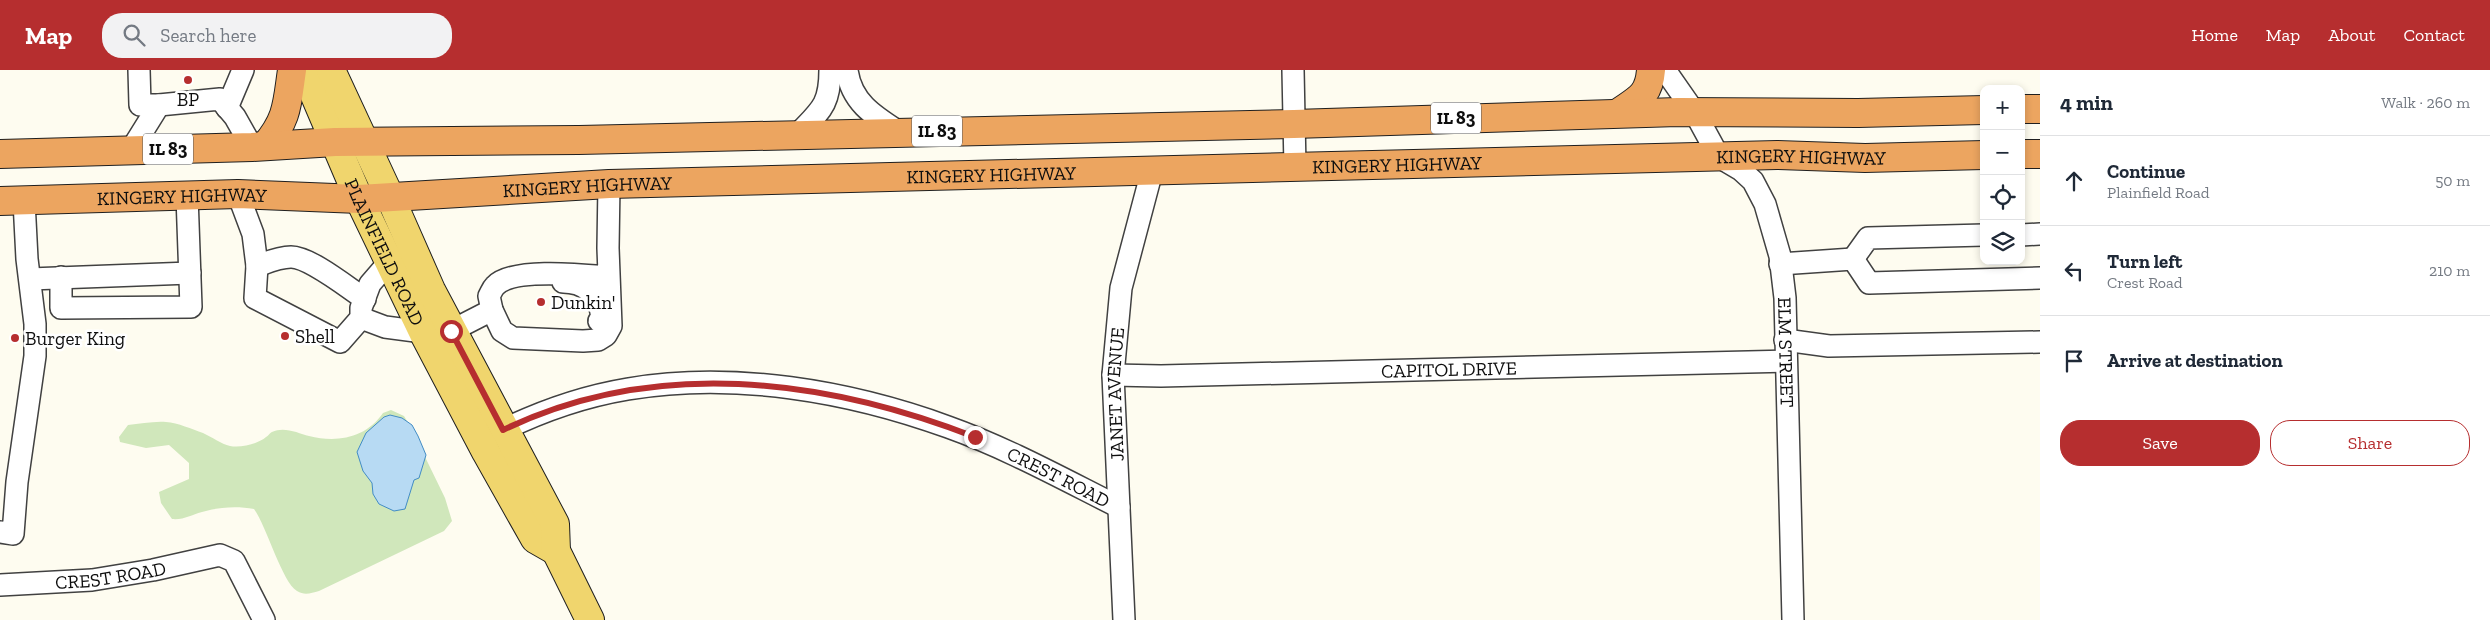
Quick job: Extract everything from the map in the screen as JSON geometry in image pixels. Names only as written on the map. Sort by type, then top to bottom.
[{"type":"highway","points":[[259,146],[279,130],[286,111],[292,70]]},
{"type":"highway","points":[[1618,113],[1643,95],[1650,84],[1651,70]]},
{"type":"highway","points":[[2025,109],[2040,108]]},
{"type":"highway","name":"IL 83","points":[[0,154],[364,141],[579,140],[1294,124],[1618,113],[1980,110]]},
{"type":"highway","points":[[2025,154],[2040,154]]},
{"type":"highway","name":"KINGERY HIGHWAY","points":[[12,201],[238,194],[359,199],[610,184],[1777,155],[1865,158],[1980,155]]},
{"type":"main road","name":"PLAINFIELD ROAD","points":[[304,70],[359,199],[423,332],[486,452],[535,539],[556,550]]},
{"type":"main road","name":"PLAINFIELD ROAD","points":[[331,70],[451,331],[554,524],[556,550],[590,620]]},
{"type":"street","points":[[139,70],[140,105],[220,99],[259,146]]},
{"type":"street","points":[[227,108],[243,70]]},
{"type":"street","points":[[798,134],[824,108],[828,96],[830,70]]},
{"type":"street","points":[[847,70],[849,82],[857,99],[870,114],[899,132]]},
{"type":"street","points":[[1293,70],[1296,167]]},
{"type":"street","points":[[1665,70],[1695,113],[1719,157]]},
{"type":"street","points":[[131,150],[159,105]]},
{"type":"street","name":"ELM STREET","points":[[1719,157],[1741,170],[1753,181],[1765,204],[1780,264],[1785,298],[1793,620]]},
{"type":"street","name":"JANET AVENUE","points":[[1124,620],[1113,375],[1121,288],[1152,171]]},
{"type":"street","points":[[610,184],[611,326],[606,335],[598,340],[583,341],[513,338],[502,331],[492,310],[489,296],[495,286],[505,280],[529,274],[610,277]]},
{"type":"street","points":[[238,194],[253,234],[257,266],[256,298],[340,342],[363,308],[370,284],[389,262]]},
{"type":"street","points":[[61,277],[61,308],[191,307],[187,196]]},
{"type":"street","points":[[0,532],[13,534],[17,482],[35,356],[35,324],[30,279],[12,201]]},
{"type":"street","points":[[2025,234],[2040,234]]},
{"type":"street","points":[[1853,259],[1868,238],[1980,235]]},
{"type":"street","points":[[257,266],[278,258],[293,257],[305,261],[385,327],[423,332]]},
{"type":"street","points":[[1780,264],[1853,259]]},
{"type":"street","points":[[1853,259],[1868,283],[2040,278]]},
{"type":"street","points":[[30,279],[190,273]]},
{"type":"street","points":[[505,280],[575,282],[587,288],[600,303],[602,317],[583,341]]},
{"type":"street","points":[[451,331],[492,310]]},
{"type":"street","points":[[1785,340],[1829,346],[2040,342]]},
{"type":"street","name":"CAPITOL DRIVE","points":[[1113,375],[1161,376],[1786,361]]},
{"type":"street","name":"CREST ROAD","points":[[503,430],[527,418],[598,396],[658,385],[735,384],[807,392],[879,406],[948,427],[1010,452],[1119,507]]},
{"type":"street","name":"CREST ROAD","points":[[0,585],[92,580],[153,570],[220,555],[234,561],[264,620]]},
{"type":"green space","points":[[391,410],[404,416],[410,426],[445,498],[452,521],[444,531],[319,591],[308,594],[297,591],[291,586],[254,509],[221,508],[184,518],[172,519],[161,503],[159,492],[189,479],[189,463],[169,445],[146,448],[120,442],[119,437],[128,425],[161,422],[185,426],[230,446],[244,446],[254,443],[277,430],[330,439],[359,433],[368,428],[383,413]]},
{"type":"water","points":[[390,415],[402,418],[412,425],[426,455],[419,478],[414,480],[405,509],[394,511],[379,504],[373,494],[372,483],[363,471],[357,452],[366,433],[384,417]]},
{"type":"place","name":"BP","points":[[188,80]]},
{"type":"place","name":"Dunkin'","points":[[541,302]]},
{"type":"place","name":"Shell","points":[[285,336]]},
{"type":"place","name":"Burger King","points":[[15,338]]},
{"type":"route","points":[[451,331],[503,430],[527,418],[606,393],[658,385],[696,383],[763,386],[839,397],[916,416],[975,437]]}]
